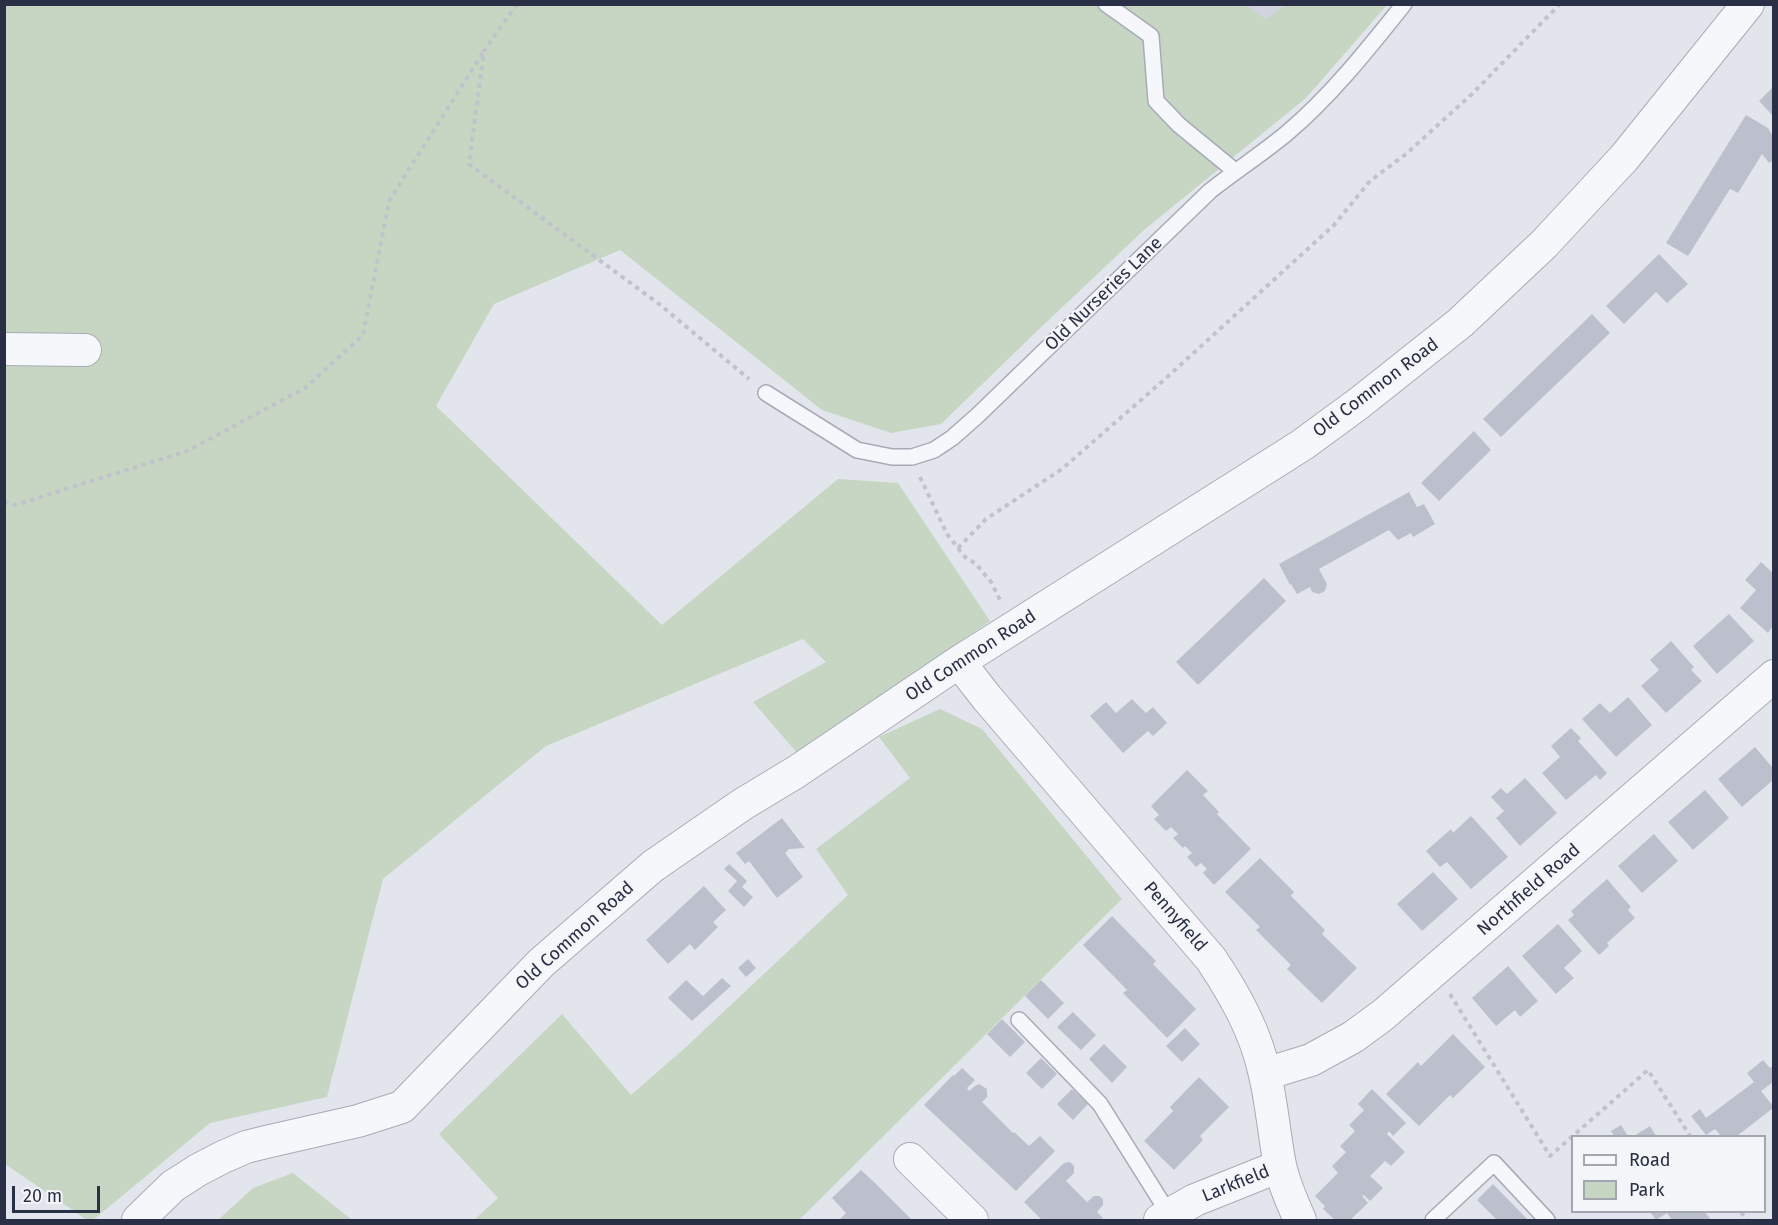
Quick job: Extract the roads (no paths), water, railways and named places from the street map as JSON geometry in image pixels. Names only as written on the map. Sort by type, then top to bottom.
[{"type":"street","name":"Old Common Road","points":[[138,1221],[173,1186],[222,1157],[266,1142],[358,1121],[402,1107],[541,963],[653,866],[959,662],[1302,444],[1358,404],[1460,323],[1544,244],[1624,159],[1748,4]]},
{"type":"street","points":[[4,349],[85,350]]},
{"type":"street","name":"Pennyfield","points":[[959,662],[987,698],[1211,959],[1230,987],[1257,1047],[1265,1074],[1281,1166],[1290,1198],[1300,1221]]},
{"type":"street","name":"Northfield Road","points":[[1265,1074],[1311,1060],[1353,1037],[1383,1015],[1773,676]]},
{"type":"street","points":[[910,1159],[972,1221]]},
{"type":"street","name":"Larkfield","points":[[1165,1217],[1195,1200],[1281,1166]]},
{"type":"lane","points":[[1106,4],[1151,36],[1156,101],[1179,125],[1235,171]]},
{"type":"lane","name":"Old Nurseries Lane","points":[[766,393],[857,450],[892,457],[912,457],[934,450],[977,417],[1210,191],[1286,134],[1312,110],[1372,45],[1404,4]]},
{"type":"lane","points":[[1019,1020],[1100,1104],[1165,1217]]},
{"type":"lane","points":[[1433,1221],[1494,1163],[1547,1221]]}]
